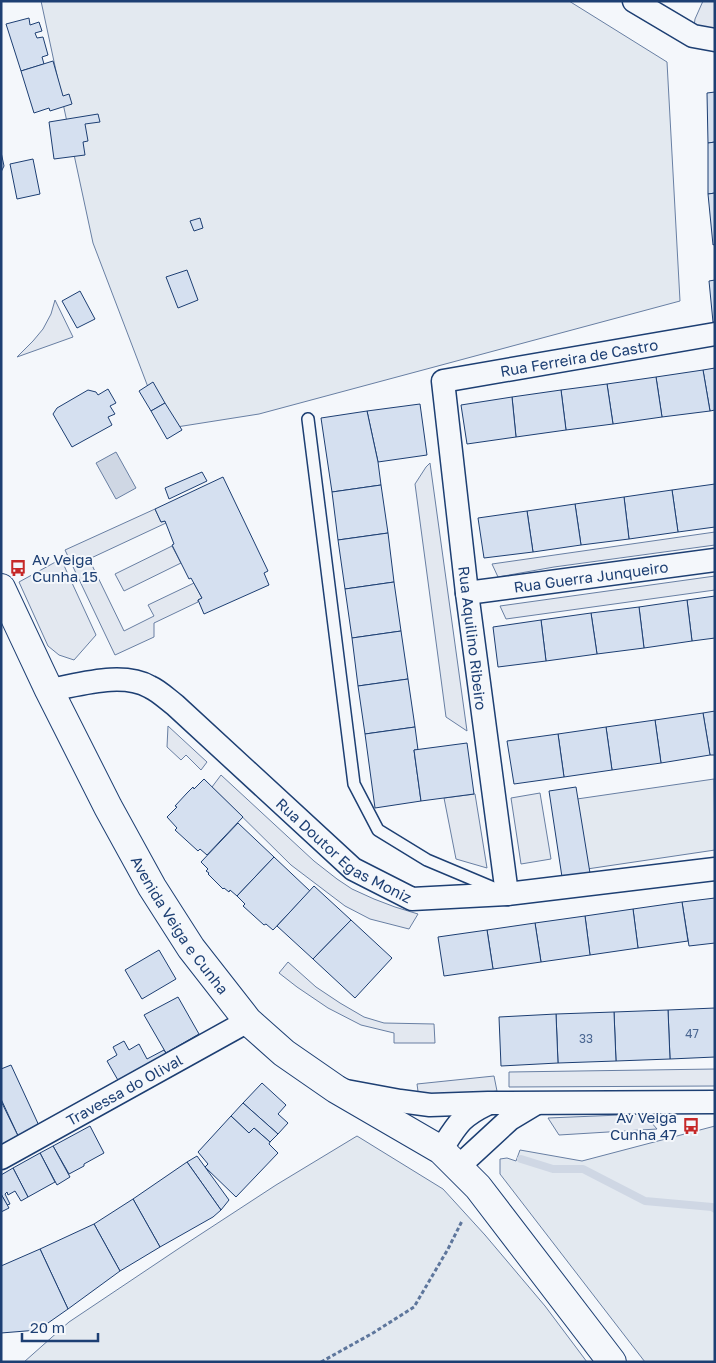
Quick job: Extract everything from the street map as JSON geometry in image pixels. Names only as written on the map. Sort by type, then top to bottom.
[{"type":"street","points":[[634,1],[693,36],[715,40]]},
{"type":"street","name":"Rua Ferreira de Castro","points":[[443,381],[715,334]]},
{"type":"street","name":"Rua Aquilino Ribeiro","points":[[443,381],[467,593],[507,894]]},
{"type":"street","name":"Rua Guerra Junqueiro","points":[[467,593],[715,560]]},
{"type":"street","name":"Avenida Veiga e Cunha","points":[[1,588],[49,690],[108,807],[152,887],[191,948],[248,1021],[284,1053],[336,1089],[430,1105],[715,1102]]},
{"type":"street","name":"Rua Doutor Egas Moniz","points":[[49,690],[114,679],[132,680],[149,686],[175,705],[353,869],[412,899],[507,894],[715,869]]},
{"type":"street","name":"Travessa do Olival","points":[[1,1158],[248,1021]]},
{"type":"street","points":[[336,1089],[450,1159],[478,1187],[612,1362]]},
{"type":"street","points":[[450,1159],[460,1121],[471,1112],[488,1103]]},
{"type":"street","name":"Avenida Veiga e Cunha","points":[[450,1159],[536,1104]]},
{"type":"lane","points":[[308,419],[354,784],[378,830],[427,860],[507,894]]},
{"type":"path","points":[[321,1362],[374,1333],[414,1308],[462,1221]]},
{"type":"shaded area","points":[[41,1],[569,1],[667,62],[680,301],[259,414],[164,429],[93,243]]},
{"type":"shaded area","points":[[703,1],[715,1],[715,33],[694,26]]},
{"type":"shaded area","points":[[55,300],[73,337],[17,357],[43,329],[51,314]]},
{"type":"shaded area","points":[[116,452],[136,488],[116,499],[96,463]]},
{"type":"shaded area","points":[[430,463],[467,731],[446,717],[415,484]]},
{"type":"shaded area","points":[[155,509],[161,522],[165,521],[166,523],[89,559],[124,631],[154,616],[148,605],[194,583],[202,598],[198,602],[154,623],[154,637],[115,655],[65,550]]},
{"type":"shaded area","points":[[715,532],[715,545],[554,567],[498,577],[492,564]]},
{"type":"shaded area","points":[[172,546],[181,563],[124,591],[115,574]]},
{"type":"shaded area","points":[[61,559],[96,635],[74,660],[59,655],[48,646],[19,582]]},
{"type":"shaded area","points":[[715,576],[715,590],[506,619],[500,606]]},
{"type":"shaded area","points":[[168,726],[207,762],[201,770],[186,755],[181,760],[167,747]]},
{"type":"shaded area","points":[[221,775],[314,861],[337,879],[352,889],[374,899],[418,914],[409,929],[370,919],[345,906],[291,865],[212,787]]},
{"type":"shaded area","points":[[714,779],[715,850],[587,869],[577,799]]},
{"type":"shaded area","points":[[540,793],[551,859],[521,864],[511,798]]},
{"type":"shaded area","points":[[475,794],[487,868],[456,859],[444,798]]},
{"type":"shaded area","points":[[288,962],[316,987],[364,1017],[384,1023],[434,1024],[435,1043],[394,1043],[394,1033],[361,1025],[328,1008],[279,973]]},
{"type":"shaded area","points":[[715,1069],[715,1086],[509,1087],[509,1072]]},
{"type":"shaded area","points":[[494,1076],[497,1091],[440,1099],[419,1099],[417,1084]]},
{"type":"shaded area","points":[[644,1114],[657,1129],[559,1135],[548,1118]]},
{"type":"shaded area","points":[[715,1126],[715,1362],[645,1362],[500,1174],[500,1159],[507,1158],[516,1161],[520,1150],[582,1161]]},
{"type":"shaded area","points":[[357,1136],[443,1189],[545,1306],[587,1362],[24,1362],[69,1322],[276,1185]]},
{"type":"building","points":[[29,18],[30,25],[39,22],[42,31],[35,33],[37,38],[43,37],[48,55],[42,57],[44,64],[21,71],[6,24]]},
{"type":"building","points":[[53,61],[63,96],[69,94],[72,104],[50,111],[49,108],[34,113],[21,71]]},
{"type":"building","points":[[715,92],[715,142],[708,143],[707,93]]},
{"type":"building","points":[[98,114],[100,122],[85,124],[88,141],[83,142],[85,155],[54,159],[49,122]]},
{"type":"building","points":[[715,142],[715,193],[708,194],[708,143]]},
{"type":"building","points":[[1,152],[4,166],[1,172]]},
{"type":"building","points":[[33,159],[40,194],[17,199],[10,164]]},
{"type":"building","points":[[715,193],[715,244],[713,245],[708,194]]},
{"type":"building","points":[[200,218],[203,228],[194,231],[190,221]]},
{"type":"building","points":[[187,270],[198,300],[178,308],[166,277]]},
{"type":"building","points":[[715,280],[715,322],[713,322],[709,281]]},
{"type":"building","points":[[80,291],[95,319],[77,328],[62,301]]},
{"type":"building","points":[[715,368],[715,410],[710,411],[703,370]]},
{"type":"building","points":[[703,370],[710,411],[662,417],[656,377]]},
{"type":"building","points":[[656,377],[662,417],[613,424],[607,384]]},
{"type":"building","points":[[153,382],[165,403],[151,411],[139,391]]},
{"type":"building","points":[[607,384],[613,424],[566,430],[561,390]]},
{"type":"building","points":[[108,389],[116,403],[110,406],[115,414],[108,417],[112,425],[72,447],[53,414],[57,408],[88,390],[96,392],[98,395]]},
{"type":"building","points":[[561,390],[566,430],[516,437],[512,397]]},
{"type":"building","points":[[512,397],[516,437],[467,444],[461,405]]},
{"type":"building","points":[[165,403],[182,430],[167,439],[151,411]]},
{"type":"building","points":[[420,404],[427,455],[378,462],[367,411]]},
{"type":"building","points":[[367,411],[381,485],[332,492],[321,418]]},
{"type":"building","points":[[202,472],[207,481],[169,499],[165,488]]},
{"type":"building","points":[[223,477],[268,571],[264,573],[269,585],[204,614],[198,600],[202,598],[191,578],[189,579],[172,545],[174,544],[165,521],[161,522],[155,509]]},
{"type":"building","points":[[715,484],[715,527],[678,532],[672,490]]},
{"type":"building","points":[[381,485],[388,533],[338,540],[332,492]]},
{"type":"building","points":[[672,490],[678,532],[629,539],[624,497]]},
{"type":"building","points":[[624,497],[629,539],[581,545],[575,504]]},
{"type":"building","points":[[575,504],[581,545],[533,552],[527,511]]},
{"type":"building","points":[[527,511],[533,552],[484,558],[478,518]]},
{"type":"building","points":[[388,533],[394,582],[345,589],[338,540]]},
{"type":"building","points":[[394,582],[401,631],[352,638],[345,589]]},
{"type":"building","points":[[715,596],[715,638],[692,641],[687,600]]},
{"type":"building","points":[[687,600],[692,641],[644,648],[639,607]]},
{"type":"building","points":[[639,607],[644,648],[597,654],[591,613]]},
{"type":"building","points":[[591,613],[597,654],[546,661],[541,620]]},
{"type":"building","points":[[541,620],[546,661],[498,667],[493,627]]},
{"type":"building","points":[[401,631],[408,679],[358,686],[352,638]]},
{"type":"building","points":[[408,679],[415,727],[365,734],[358,686]]},
{"type":"building","points":[[715,711],[715,755],[710,755],[703,713]]},
{"type":"building","points":[[703,713],[710,755],[661,763],[655,720]]},
{"type":"building","points":[[655,720],[661,763],[612,770],[606,727]]},
{"type":"building","points":[[415,727],[418,750],[414,750],[421,801],[375,808],[365,734]]},
{"type":"building","points":[[606,727],[612,770],[564,777],[558,734]]},
{"type":"building","points":[[558,734],[564,777],[514,784],[507,741]]},
{"type":"building","points":[[467,743],[474,794],[421,801],[414,750]]},
{"type":"building","points":[[204,779],[243,817],[207,855],[200,849],[198,851],[175,830],[177,828],[167,817],[187,793]]},
{"type":"building","points":[[576,787],[590,873],[562,877],[549,791]]},
{"type":"building","points":[[238,823],[274,857],[237,896],[230,890],[229,892],[223,889],[208,874],[206,871],[208,869],[201,862]]},
{"type":"building","points":[[274,857],[310,891],[273,930],[266,924],[264,925],[243,906],[245,904],[237,896]]},
{"type":"building","points":[[314,886],[351,920],[313,959],[277,926]]},
{"type":"building","points":[[715,898],[715,943],[689,946],[682,902]]},
{"type":"building","points":[[682,902],[688,941],[638,948],[633,909]]},
{"type":"building","points":[[633,909],[638,948],[590,955],[585,916]]},
{"type":"building","points":[[585,916],[590,955],[541,962],[535,923]]},
{"type":"building","points":[[351,920],[392,958],[355,998],[313,959]]},
{"type":"building","points":[[535,923],[541,962],[493,969],[487,930]]},
{"type":"building","points":[[487,930],[493,969],[444,976],[438,937]]},
{"type":"building","points":[[159,950],[176,979],[142,999],[125,970]]},
{"type":"building","points":[[178,997],[199,1034],[166,1053],[144,1015]]},
{"type":"building","points":[[715,1008],[715,1057],[670,1059],[668,1010]]},
{"type":"building","points":[[668,1010],[670,1059],[616,1061],[614,1012]]},
{"type":"building","points":[[614,1012],[616,1061],[558,1063],[556,1014]]},
{"type":"building","points":[[556,1014],[558,1063],[501,1066],[499,1017]]},
{"type":"building","points":[[124,1041],[129,1050],[139,1044],[147,1059],[164,1050],[171,1062],[123,1089],[107,1061],[117,1055],[113,1047]]},
{"type":"building","points":[[11,1065],[41,1130],[20,1140],[1,1099],[1,1069]]},
{"type":"building","points":[[262,1083],[286,1105],[278,1114],[288,1123],[278,1134],[243,1103]]},
{"type":"building","points":[[1,1101],[20,1140],[1,1148]]},
{"type":"building","points":[[243,1103],[278,1134],[270,1142],[254,1128],[249,1133],[231,1116]]},
{"type":"building","points":[[231,1116],[249,1133],[254,1128],[270,1142],[269,1144],[278,1153],[236,1197],[205,1167],[208,1164],[198,1152]]},
{"type":"building","points":[[90,1126],[104,1153],[69,1174],[53,1146]]},
{"type":"building","points":[[53,1146],[70,1177],[57,1185],[40,1153]]},
{"type":"building","points":[[40,1153],[55,1182],[28,1197],[13,1168]]},
{"type":"building","points":[[197,1156],[229,1200],[221,1210],[187,1162]]},
{"type":"building","points":[[187,1162],[221,1210],[213,1217],[160,1247],[133,1199]]},
{"type":"building","points":[[13,1168],[28,1197],[21,1201],[15,1191],[8,1195],[7,1192],[5,1194],[10,1204],[7,1205],[1,1194],[1,1175]]},
{"type":"building","points":[[1,1194],[9,1208],[1,1212]]},
{"type":"building","points":[[133,1199],[160,1247],[120,1271],[94,1224]]},
{"type":"building","points":[[94,1224],[120,1271],[68,1309],[40,1249]]},
{"type":"building","points":[[40,1249],[68,1309],[38,1330],[1,1333],[1,1266]]},
{"type":"waterway","points":[[521,1159],[553,1169],[583,1169],[645,1201],[712,1207],[715,1209]]},
{"type":"place","name":"Av Veiga Cunha 15","points":[[18,568]]},
{"type":"place","name":"Av Veiga Cunha 47","points":[[691,1126]]}]
